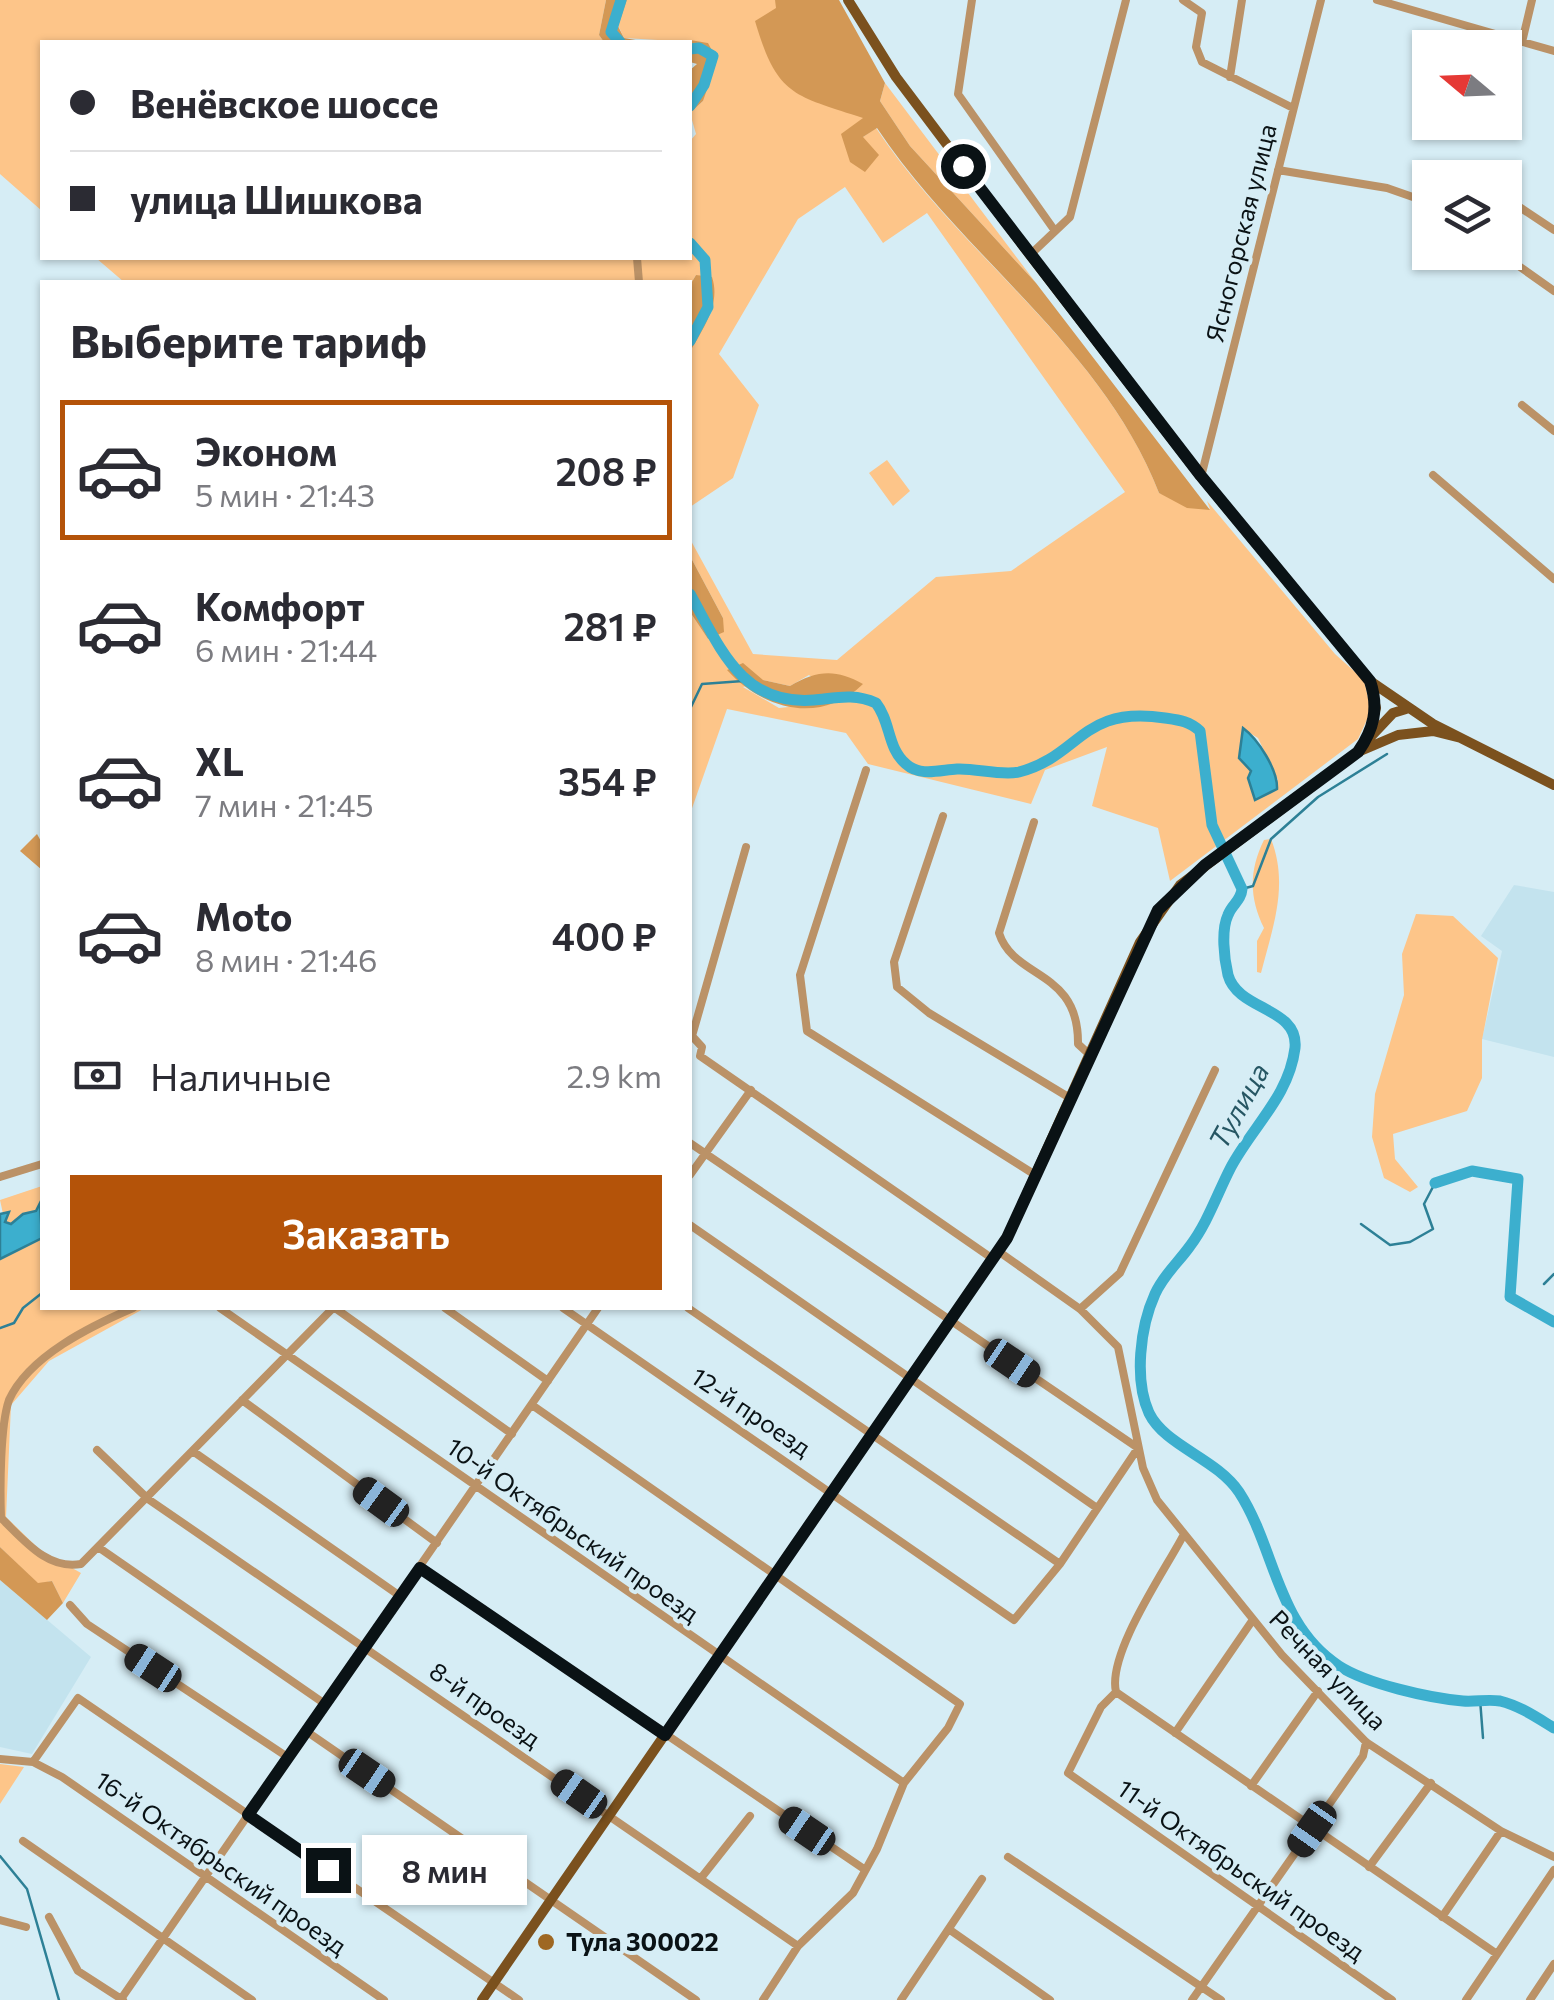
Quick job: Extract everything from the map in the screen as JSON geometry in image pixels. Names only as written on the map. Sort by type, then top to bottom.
[{"type":"main road","points":[[848,0],[896,77],[1030,255],[1201,476],[1370,681],[1406,709],[1554,785]]},
{"type":"main road","points":[[1366,740],[1375,715],[1370,681]]},
{"type":"main road","points":[[1398,735],[1407,718],[1406,709]]},
{"type":"main road","points":[[1358,752],[1393,713],[1406,709]]},
{"type":"main road","points":[[482,2000],[996,1255],[1037,1176],[1149,924],[1168,897],[1358,752],[1398,735],[1433,731],[1461,738]]},
{"type":"street","points":[[972,0],[958,94],[1056,231]]},
{"type":"street","points":[[1030,255],[1070,217],[1126,0]]},
{"type":"street","points":[[1183,0],[1202,13],[1197,56],[1293,108]]},
{"type":"street","points":[[1230,77],[1242,0]]},
{"type":"street","name":"Ясногорская улица","points":[[1201,476],[1321,0]]},
{"type":"street","points":[[1377,0],[1481,30]]},
{"type":"street","points":[[1532,0],[1522,42],[1554,51]]},
{"type":"street","points":[[1278,170],[1387,188],[1412,196]]},
{"type":"street","points":[[1522,209],[1554,230]]},
{"type":"street","points":[[1522,268],[1554,290]]},
{"type":"street","points":[[1522,405],[1554,432]]},
{"type":"street","points":[[1432,475],[1554,579]]},
{"type":"street","points":[[866,770],[800,974],[807,1032],[1037,1176]]},
{"type":"street","points":[[943,816],[894,962],[897,986],[929,1013],[1070,1098]]},
{"type":"street","points":[[1034,822],[999,933],[1004,950],[1066,997],[1078,1016],[1078,1044],[1090,1056]]},
{"type":"street","points":[[692,1034],[746,847]]},
{"type":"street","name":"Речная улица","points":[[692,1038],[702,1047],[700,1056],[1080,1309],[1118,1346],[1138,1448],[1156,1500],[1252,1621],[1366,1742],[1500,1831],[1554,1857]]},
{"type":"street","points":[[1080,1309],[1120,1274],[1215,1070]]},
{"type":"street","points":[[692,1172],[751,1090]]},
{"type":"street","points":[[691,1310],[1060,1564],[1138,1448],[692,1145]]},
{"type":"street","points":[[0,1178],[40,1165]]},
{"type":"street","points":[[692,1226],[1097,1508]]},
{"type":"street","points":[[128,1310],[101,1322],[48,1356],[19,1383],[6,1404],[1,1518],[39,1553],[64,1567],[81,1564],[332,1310]]},
{"type":"street","name":"10-й Октябрьский проезд","points":[[223,1310],[904,1783]]},
{"type":"street","points":[[337,1310],[512,1434]]},
{"type":"street","points":[[448,1310],[548,1381]]},
{"type":"street","name":"12-й проезд","points":[[567,1310],[1014,1620],[1060,1564]]},
{"type":"street","points":[[49,1916],[78,1971],[122,2000],[286,1756],[478,1486],[597,1310]]},
{"type":"street","points":[[242,1400],[437,1543]]},
{"type":"street","points":[[532,1405],[960,1704],[948,1728],[904,1783],[864,1869],[837,1912],[798,1946],[763,2000]]},
{"type":"street","name":"8-й проезд","points":[[98,1450],[148,1499],[798,1946]]},
{"type":"street","points":[[194,1452],[400,1596]]},
{"type":"street","points":[[1183,1536],[1123,1649],[1113,1679],[1116,1692],[1497,1954]]},
{"type":"street","points":[[98,1547],[325,1704]]},
{"type":"street","points":[[420,1568],[864,1869]]},
{"type":"street","points":[[70,1604],[87,1624],[286,1756]]},
{"type":"street","points":[[1174,1733],[1252,1621]]},
{"type":"street","points":[[1251,1786],[1318,1690]]},
{"type":"street","name":"11-й Октябрьский проезд","points":[[1116,1692],[1101,1707],[1068,1774],[1392,2000]]},
{"type":"street","points":[[0,1759],[33,1762],[78,1698],[518,2000]]},
{"type":"street","points":[[306,1731],[696,2000]]},
{"type":"street","points":[[1192,2000],[1363,1756],[1366,1742]]},
{"type":"street","name":"16-й Октябрьский проезд","points":[[33,1762],[62,1777],[204,1879],[384,2000]]},
{"type":"street","points":[[1369,1867],[1431,1784]]},
{"type":"street","points":[[702,1878],[750,1816]]},
{"type":"street","points":[[1442,1917],[1500,1831]]},
{"type":"street","points":[[23,1840],[252,2000]]},
{"type":"street","points":[[1008,1857],[1221,2000]]},
{"type":"street","points":[[1466,2000],[1554,1870]]},
{"type":"street","points":[[901,2000],[982,1879]]},
{"type":"street","points":[[0,1920],[26,1926]]},
{"type":"street","points":[[950,1930],[1050,2000]]},
{"type":"street","points":[[1530,2000],[1554,1964]]},
{"type":"shaded area","points":[[0,0],[606,0],[599,35],[603,40],[40,40],[40,209],[0,174]]},
{"type":"shaded area","points":[[606,0],[627,0],[618,26],[624,38],[636,40],[603,40],[599,35]]},
{"type":"shaded area","points":[[627,0],[775,0],[864,118],[863,137],[876,128],[910,174],[1103,392],[1134,440],[1159,493],[1210,509],[1207,501],[1335,654],[1364,680],[1371,711],[1358,739],[1170,881],[1158,828],[1092,806],[1107,747],[1045,770],[1031,804],[868,764],[846,733],[727,709],[692,808],[692,615],[708,639],[723,618],[692,560],[692,543],[753,654],[837,660],[936,577],[1011,571],[1125,492],[927,213],[883,243],[845,187],[798,219],[719,354],[759,405],[733,478],[692,506],[692,348],[712,311],[696,275],[692,282],[122,280],[98,260],[692,260],[692,250],[696,253],[692,237],[692,139],[696,134],[692,111],[703,101],[708,43],[624,38],[618,25]],"holes":[[[809,675],[845,701],[779,708],[743,687],[763,680],[790,686]],[[1243,729],[1258,738],[1278,780],[1248,778],[1251,771],[1242,748]]]},
{"type":"shaded area","points":[[775,0],[839,0],[885,83],[880,101],[910,146],[1036,283],[1210,510],[1187,508],[1159,493],[1134,440],[1103,392],[911,174],[877,128],[863,137],[879,155],[865,172],[850,162],[841,134],[863,118],[804,97],[780,79],[771,65],[755,21],[776,8]]},
{"type":"shaded area","points":[[692,40],[708,43],[717,60],[703,101],[692,111],[692,68],[697,64],[692,63]]},
{"type":"shaded area","points":[[885,83],[1036,283],[910,146],[880,101]]},
{"type":"shaded area","points":[[696,275],[712,277],[714,297],[692,348],[692,282]]},
{"type":"shaded area","points":[[887,460],[910,491],[893,506],[869,473]]},
{"type":"shaded area","points":[[692,560],[723,618],[724,632],[708,639],[692,615]]},
{"type":"shaded area","points":[[743,663],[763,680],[790,686],[826,673],[863,684],[829,705],[793,707],[758,695],[727,670]]},
{"type":"shaded area","points":[[37,834],[40,868],[20,851]]},
{"type":"shaded area","points":[[1271,839],[1279,889],[1261,973],[1257,972],[1257,941],[1264,928],[1253,895],[1253,873],[1264,840]]},
{"type":"shaded area","points":[[1514,885],[1554,892],[1554,1057],[1482,1039],[1502,951],[1481,936]]},
{"type":"shaded area","points":[[1416,914],[1453,916],[1498,958],[1482,1040],[1482,1078],[1467,1111],[1393,1134],[1395,1159],[1418,1187],[1410,1192],[1384,1178],[1372,1137],[1375,1094],[1404,995],[1402,954]]},
{"type":"shaded area","points":[[40,1187],[37,1211],[23,1214],[11,1224],[5,1223],[0,1200]]},
{"type":"shaded area","points":[[40,1239],[40,1310],[141,1310],[49,1361],[11,1405],[6,1517],[40,1550],[81,1573],[63,1603],[52,1581],[38,1584],[0,1547],[0,1259]]},
{"type":"shaded area","points":[[0,1547],[38,1583],[52,1581],[63,1603],[47,1620],[0,1580]]},
{"type":"shaded area","points":[[0,1580],[91,1657],[32,1754],[0,1747]]},
{"type":"shaded area","points":[[0,1764],[24,1767],[0,1804]]},
{"type":"water","points":[[1243,728],[1266,756],[1276,781],[1277,789],[1255,800],[1248,778],[1251,771],[1239,758]]},
{"type":"water","points":[[40,1203],[40,1239],[0,1259],[0,1214],[9,1212],[5,1222],[11,1224],[23,1214],[36,1211]]},
{"type":"waterway","name":"Тулица","points":[[618,40],[611,32],[621,0]]},
{"type":"waterway","name":"Тулица","points":[[692,49],[699,48],[713,56],[704,85],[692,103]]},
{"type":"waterway","name":"Тулица","points":[[692,245],[705,260],[708,307],[692,337]]},
{"type":"waterway","name":"Тулица","points":[[692,598],[723,652],[751,683],[789,699],[853,697],[876,703],[895,750],[917,770],[1019,772],[1040,765],[1098,725],[1115,719],[1170,719],[1200,731],[1212,825],[1242,889],[1224,928],[1228,975],[1243,996],[1288,1024],[1295,1048],[1278,1096],[1231,1167],[1196,1237],[1155,1294],[1141,1354],[1144,1400],[1149,1413],[1167,1434],[1217,1470],[1239,1492],[1289,1608],[1318,1649],[1339,1666],[1365,1679],[1416,1693],[1463,1701],[1500,1701],[1554,1728]]},
{"type":"waterway","points":[[692,705],[702,684],[743,681]]},
{"type":"waterway","points":[[1242,889],[1253,886],[1271,839],[1318,797],[1387,754]]},
{"type":"waterway","points":[[1435,1183],[1472,1171],[1518,1179],[1510,1297],[1554,1322]]},
{"type":"waterway","points":[[1361,1224],[1390,1245],[1410,1242],[1433,1229],[1424,1204],[1435,1183]]},
{"type":"waterway","points":[[1544,1284],[1554,1274]]},
{"type":"waterway","points":[[0,1328],[14,1323],[23,1308],[40,1295]]},
{"type":"waterway","points":[[1480,1699],[1483,1738]]},
{"type":"waterway","points":[[0,1856],[27,1889],[59,2000]]},
{"type":"place","name":"Тула 300022","points":[[546,1942]]},
{"type":"route","points":[[328,1870],[248,1815],[420,1568],[665,1735],[1007,1238],[1158,910],[1205,865],[1358,752],[1371,730],[1376,708],[1370,681],[1201,476],[963,166]]}]
